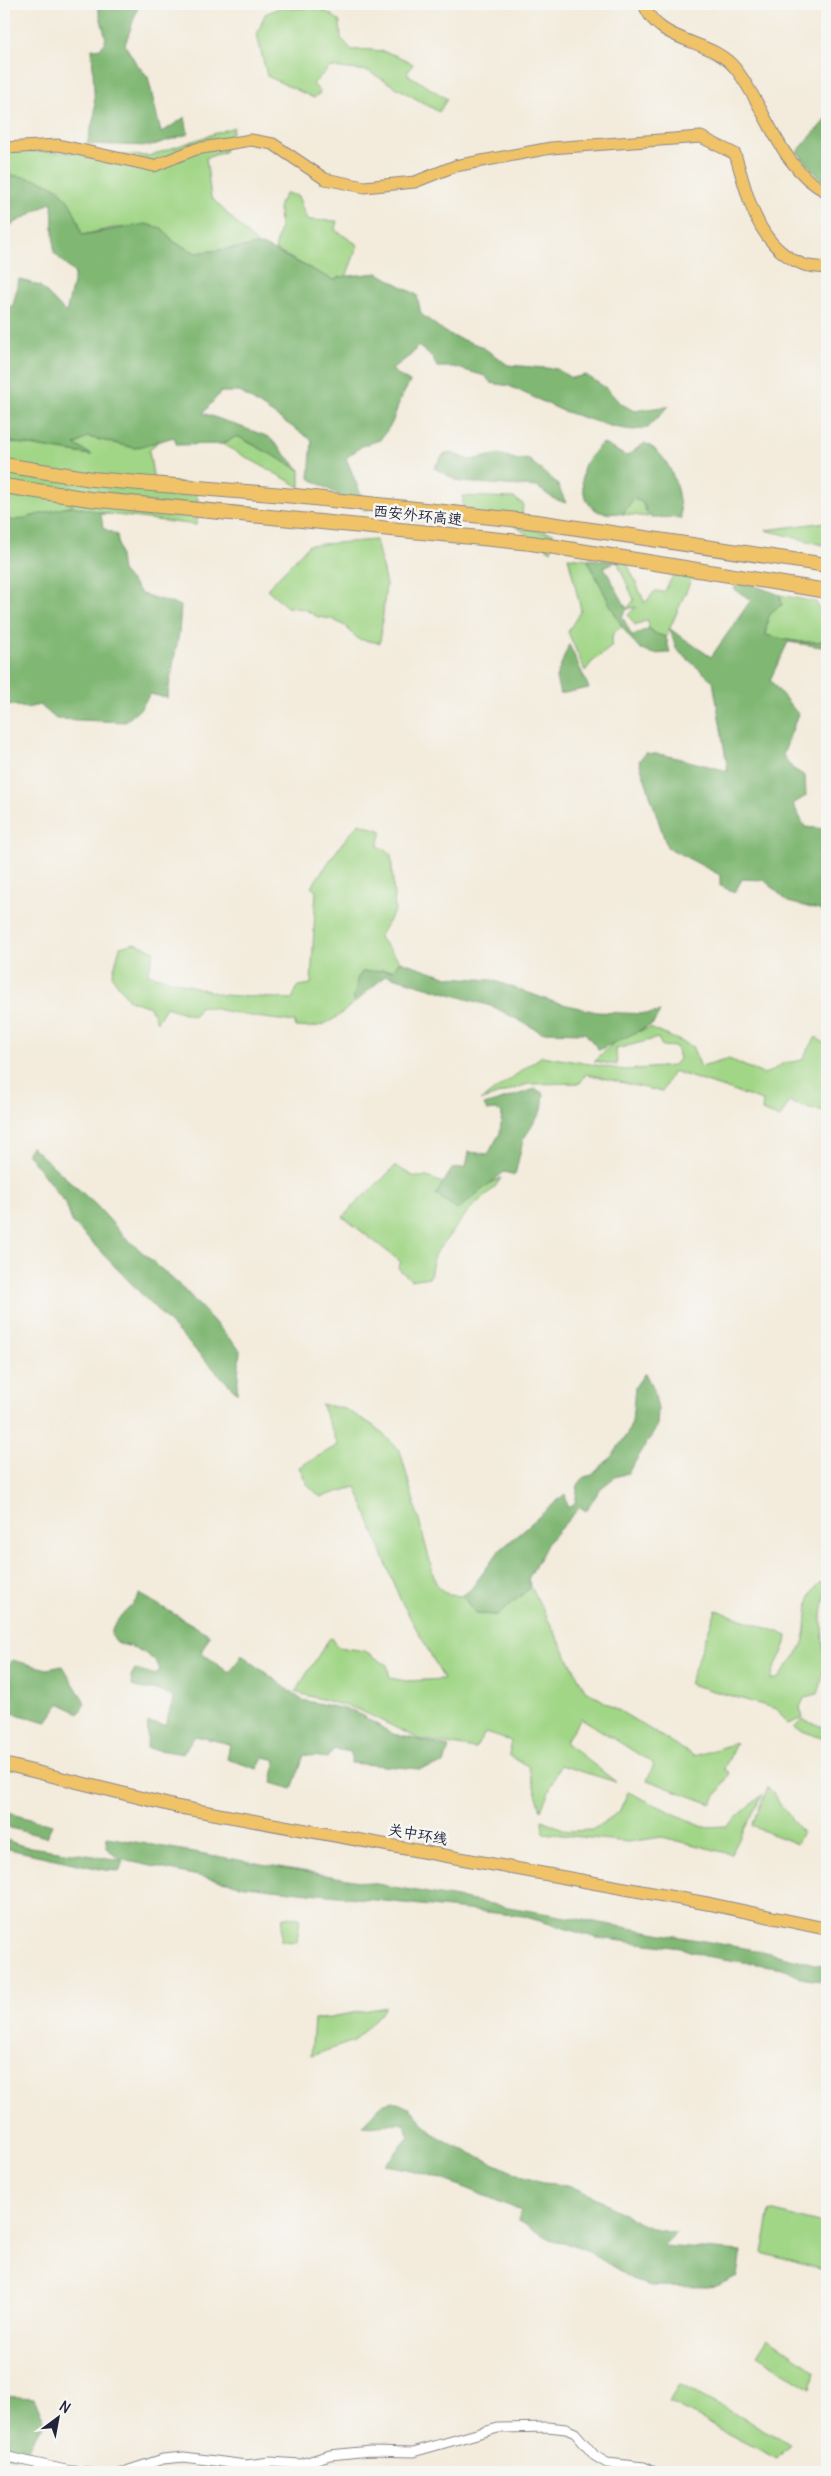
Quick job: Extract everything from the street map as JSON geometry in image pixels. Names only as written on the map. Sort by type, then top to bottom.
[{"type":"highway","name":"西安外环高速","points":[[4,465],[92,479],[295,496],[537,522],[827,565]]},
{"type":"highway","name":"西安外环高速","points":[[4,486],[90,500],[293,518],[532,543],[826,590]]},
{"type":"highway","name":"关中环线","points":[[4,1764],[178,1807],[710,1904],[827,1929]]},
{"type":"highway","name":"关中环线","points":[[4,1772],[176,1815],[709,1912],[827,1937]]},
{"type":"main road","points":[[644,4],[647,14],[674,36],[717,53],[735,67],[791,160],[814,185],[827,192]]},
{"type":"main road","points":[[4,148],[58,145],[154,166],[196,149],[251,140],[273,144],[325,179],[364,187],[415,182],[455,166],[551,148],[701,137],[735,154],[758,223],[765,237],[804,265],[827,268]]},
{"type":"street","points":[[123,2472],[163,2459],[184,2457],[246,2465],[270,2462],[301,2464],[330,2455],[370,2451],[413,2452],[498,2428],[566,2429],[575,2433],[595,2456],[607,2463],[644,2467],[655,2472]]},
{"type":"street","points":[[4,2456],[70,2471],[89,2472]]},
{"type":"green space","points":[[97,4],[139,4],[125,45],[136,63],[148,77],[161,133],[185,117],[188,134],[150,146],[87,144],[95,113],[92,49],[101,48],[106,39]]},
{"type":"green space","points":[[281,7],[312,8],[326,12],[340,22],[341,38],[352,50],[384,52],[406,60],[413,64],[407,74],[447,99],[439,112],[368,71],[330,67],[313,84],[321,92],[314,98],[267,76],[257,35],[265,14]]},
{"type":"green space","points":[[827,118],[827,187],[797,152]]},
{"type":"green space","points":[[234,127],[224,152],[206,158],[211,197],[258,245],[196,253],[174,242],[162,228],[113,228],[82,235],[78,220],[59,188],[9,175],[4,178],[4,150],[149,156]]},
{"type":"green space","points":[[9,175],[38,180],[58,190],[72,207],[82,235],[145,224],[162,228],[174,242],[196,253],[262,245],[334,280],[339,277],[378,273],[417,295],[421,314],[449,335],[481,346],[508,365],[557,369],[571,378],[586,375],[606,388],[620,403],[634,411],[669,406],[648,428],[633,430],[613,427],[563,411],[509,386],[491,383],[485,376],[454,367],[437,367],[432,357],[418,346],[411,355],[392,369],[410,382],[400,400],[392,423],[380,440],[362,446],[346,458],[368,512],[309,478],[312,440],[240,392],[221,392],[203,413],[269,437],[300,470],[237,436],[222,444],[177,445],[174,437],[135,448],[88,437],[75,445],[92,455],[4,441],[4,310],[13,305],[19,279],[40,286],[66,313],[75,274],[54,253],[52,202],[4,229],[4,178]]},
{"type":"green space","points":[[286,193],[298,196],[307,220],[337,221],[335,230],[358,245],[346,277],[339,277],[334,281],[275,250],[280,227],[279,204]]},
{"type":"green space","points":[[237,436],[300,470],[300,487],[222,444]]},
{"type":"green space","points":[[88,437],[135,448],[159,440],[149,451],[154,481],[191,484],[201,506],[196,525],[108,514],[72,506],[13,521],[4,516],[4,441],[90,455],[75,445]]},
{"type":"green space","points":[[602,443],[626,456],[645,443],[655,449],[673,475],[681,518],[650,517],[642,502],[633,499],[623,514],[602,513],[594,509],[586,498],[582,477],[586,461]]},
{"type":"green space","points":[[450,453],[471,460],[499,454],[518,460],[528,459],[557,483],[566,503],[554,499],[537,487],[460,482],[434,468],[443,455]]},
{"type":"green space","points":[[463,496],[514,498],[523,504],[521,528],[553,533],[551,551],[502,517],[463,514]]},
{"type":"green space","points":[[633,499],[642,502],[648,517],[623,514]]},
{"type":"green space","points":[[72,506],[108,514],[101,514],[103,528],[117,535],[122,571],[142,594],[181,606],[179,633],[167,698],[150,694],[140,709],[125,722],[56,719],[40,705],[26,708],[4,703],[4,516],[13,521]]},
{"type":"green space","points":[[826,522],[827,546],[766,530]]},
{"type":"green space","points":[[376,540],[386,585],[380,643],[358,639],[345,626],[332,619],[318,617],[304,609],[287,607],[267,589],[309,545]]},
{"type":"green space","points":[[568,557],[587,559],[622,627],[613,633],[611,647],[592,662],[585,671],[568,632],[581,610]]},
{"type":"green space","points":[[587,559],[617,561],[604,567],[627,609],[622,616],[632,636],[649,628],[656,634],[666,637],[670,653],[649,653],[638,647],[621,625]]},
{"type":"green space","points":[[617,561],[626,561],[645,603],[655,591],[664,592],[678,567],[695,571],[666,637],[656,634],[649,628],[648,620],[635,625],[628,615],[636,607],[627,609],[634,600]]},
{"type":"green space","points":[[739,580],[780,595],[782,605],[771,613],[766,635],[804,642],[827,640],[827,645],[822,647],[788,642],[770,680],[798,714],[783,755],[792,768],[805,776],[806,796],[793,804],[805,827],[827,829],[827,912],[788,902],[764,880],[742,879],[735,892],[720,886],[720,875],[667,847],[639,761],[645,753],[665,755],[728,771],[713,681],[676,649],[670,629],[711,657],[751,600],[734,589]]},
{"type":"green space","points":[[780,595],[816,602],[827,624],[827,640],[804,642],[766,635],[771,613],[782,605]]},
{"type":"green space","points":[[569,644],[589,688],[560,694],[556,678]]},
{"type":"green space","points":[[359,823],[382,831],[378,846],[391,853],[395,910],[379,937],[400,961],[393,970],[381,969],[352,1004],[335,1018],[325,1024],[314,1027],[295,1027],[295,1022],[256,1017],[200,1006],[194,1016],[166,1007],[157,1022],[150,1007],[129,1000],[112,976],[120,947],[135,943],[154,951],[148,974],[223,995],[292,999],[298,986],[311,984],[316,891],[311,887]]},
{"type":"green space","points":[[400,961],[448,977],[492,980],[554,1002],[597,1012],[647,1014],[660,1012],[653,1024],[599,1050],[585,1033],[541,1032],[494,1007],[386,975],[353,1004],[357,979],[362,972],[393,970]]},
{"type":"green space","points":[[650,1028],[692,1046],[701,1067],[729,1059],[763,1074],[772,1071],[782,1064],[802,1060],[816,1037],[827,1046],[827,1111],[810,1109],[789,1102],[780,1118],[762,1111],[763,1101],[673,1071],[662,1092],[586,1074],[580,1083],[528,1084],[480,1101],[542,1056],[625,1070],[673,1066],[679,1059],[676,1047],[662,1046],[658,1038],[616,1049],[617,1065],[594,1061],[620,1037]]},
{"type":"green space","points":[[536,1089],[544,1094],[542,1110],[523,1140],[515,1175],[504,1172],[457,1210],[436,1194],[452,1169],[466,1167],[469,1152],[488,1154],[500,1133],[502,1112],[495,1110],[487,1111],[484,1105]]},
{"type":"green space","points":[[31,1146],[97,1206],[124,1236],[185,1290],[240,1350],[237,1393],[72,1222],[66,1204],[27,1153]]},
{"type":"green space","points":[[395,1166],[415,1177],[427,1177],[443,1183],[436,1194],[491,1183],[501,1178],[495,1187],[470,1209],[434,1255],[430,1277],[411,1280],[398,1268],[401,1262],[343,1217]]},
{"type":"green space","points":[[645,1373],[654,1391],[658,1410],[657,1427],[628,1473],[615,1477],[601,1488],[586,1511],[580,1507],[549,1541],[528,1579],[531,1587],[498,1615],[476,1614],[462,1596],[471,1589],[499,1551],[565,1494],[568,1508],[575,1503],[578,1485],[584,1477],[592,1475],[612,1456],[627,1434],[632,1422],[635,1387]]},
{"type":"green space","points":[[321,1404],[345,1409],[374,1426],[400,1450],[438,1587],[449,1595],[462,1596],[476,1614],[497,1615],[531,1587],[585,1690],[694,1756],[736,1743],[724,1769],[730,1773],[711,1804],[647,1780],[654,1764],[581,1718],[565,1742],[616,1782],[560,1765],[541,1810],[528,1766],[509,1756],[511,1741],[485,1733],[475,1749],[419,1739],[357,1709],[295,1692],[329,1639],[332,1638],[338,1647],[365,1651],[387,1665],[390,1678],[406,1681],[444,1679],[400,1599],[356,1487],[320,1497],[307,1484],[299,1467],[338,1445]]},
{"type":"green space","points":[[827,1582],[822,1617],[823,1674],[818,1694],[805,1697],[800,1707],[803,1718],[788,1724],[777,1709],[689,1684],[716,1610],[787,1635],[785,1647],[774,1668],[771,1680],[779,1678],[800,1649],[805,1632],[808,1606],[814,1590],[820,1583]]},
{"type":"green space","points":[[140,1594],[210,1635],[201,1652],[229,1673],[242,1655],[302,1700],[354,1711],[393,1734],[449,1747],[444,1764],[419,1769],[351,1763],[351,1752],[334,1749],[327,1758],[304,1755],[292,1789],[272,1783],[276,1760],[264,1757],[257,1769],[227,1759],[230,1744],[195,1736],[183,1754],[147,1748],[148,1723],[166,1725],[173,1698],[158,1691],[132,1686],[131,1676],[135,1669],[156,1675],[160,1669],[148,1655],[137,1649],[119,1644],[111,1635],[119,1618],[137,1600]]},
{"type":"green space","points":[[12,1660],[47,1669],[63,1666],[85,1703],[79,1714],[60,1703],[47,1722],[4,1711],[4,1676]]},
{"type":"green space","points":[[802,1720],[827,1728],[827,1740],[794,1728]]},
{"type":"green space","points":[[768,1787],[802,1833],[797,1844],[752,1826]]},
{"type":"green space","points":[[628,1792],[703,1827],[727,1826],[763,1794],[731,1854],[662,1837],[628,1842],[543,1833],[542,1820],[568,1831],[592,1830],[619,1812]]},
{"type":"green space","points":[[4,1812],[52,1825],[46,1837],[10,1828],[4,1821]]},
{"type":"green space","points":[[107,1837],[761,1951],[827,1967],[827,1982],[800,1978],[783,1968],[704,1956],[681,1948],[597,1938],[523,1916],[245,1886],[123,1860],[120,1871],[105,1870],[4,1848],[4,1839],[23,1846],[122,1860],[106,1848]]},
{"type":"green space","points":[[283,1917],[300,1918],[297,1942],[281,1941]]},
{"type":"green space","points":[[386,2007],[354,2041],[311,2056],[314,2020]]},
{"type":"green space","points":[[393,2101],[411,2109],[431,2132],[451,2144],[524,2177],[543,2183],[568,2185],[591,2195],[637,2222],[657,2230],[676,2233],[663,2246],[741,2252],[737,2276],[717,2286],[706,2287],[651,2286],[638,2282],[584,2249],[556,2242],[518,2221],[521,2211],[471,2190],[420,2172],[385,2165],[409,2137],[404,2124],[393,2123],[374,2127],[363,2126],[380,2106]]},
{"type":"green space","points":[[770,2211],[827,2225],[827,2257],[824,2270],[762,2253]]},
{"type":"green space","points":[[768,2338],[815,2371],[811,2389],[757,2355]]},
{"type":"green space","points":[[679,2384],[790,2444],[777,2459],[669,2402]]},
{"type":"green space","points":[[4,2396],[34,2398],[45,2422],[22,2457],[4,2455]]}]
